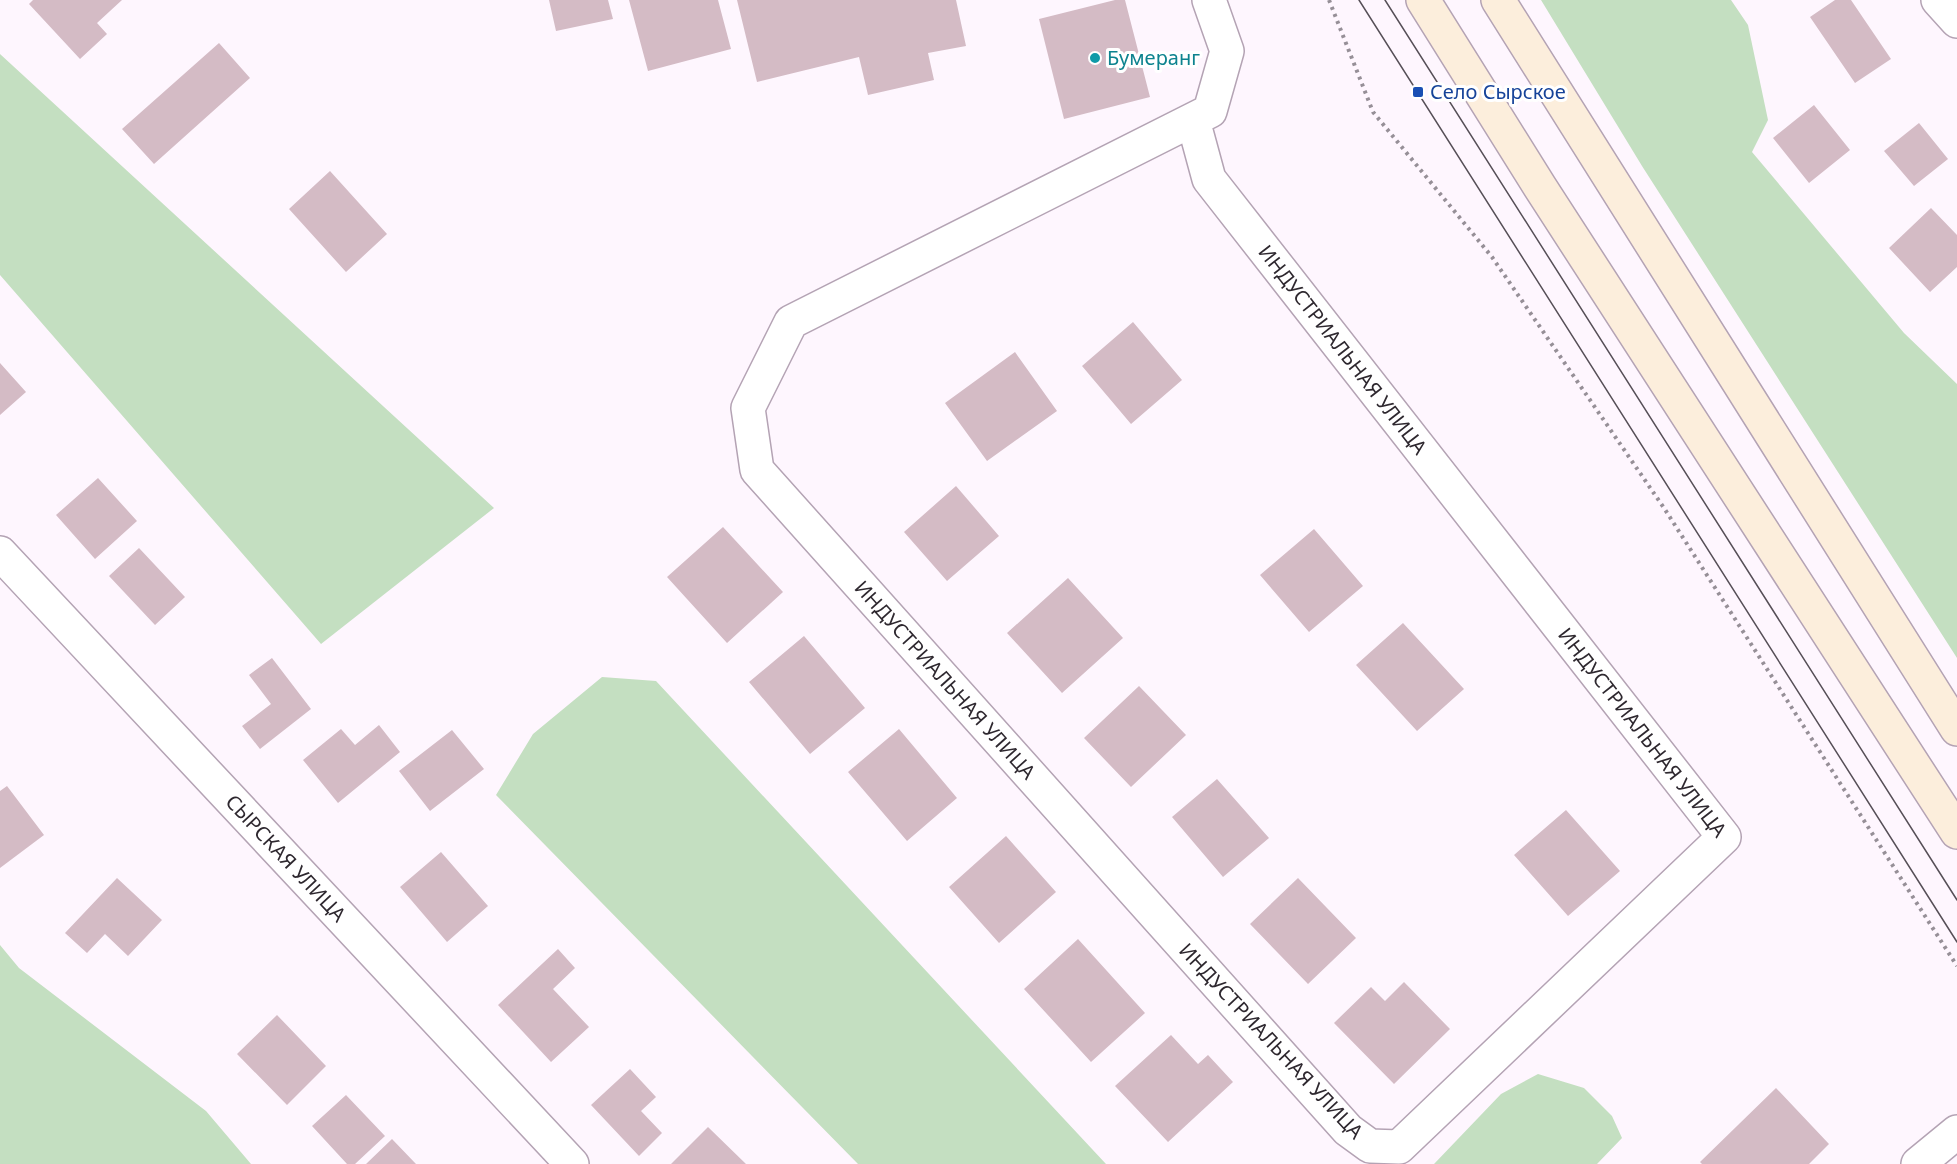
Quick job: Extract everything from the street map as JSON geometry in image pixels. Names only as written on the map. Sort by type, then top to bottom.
[{"type":"main road","points":[[1423,0],[1540,188],[1957,832]]},
{"type":"main road","points":[[1498,0],[1957,729]]},
{"type":"street","points":[[1193,120],[1210,111],[1227,51],[1209,0]]},
{"type":"street","points":[[1938,0],[1957,21]]},
{"type":"street","name":"ИНДУСТРИАЛЬНАЯ УЛИЦА","points":[[1193,120],[1209,178],[1724,837],[1399,1147],[1370,1146],[1348,1130],[757,470],[748,408],[791,322],[1193,120]]},
{"type":"street","name":"СЫРСКАЯ УЛИЦА","points":[[0,553],[572,1164]]},
{"type":"street","points":[[1918,1164],[1957,1132]]},
{"type":"path","points":[[1329,0],[1373,112],[1492,258],[1512,286],[1670,518],[1957,966]]},
{"type":"green space","points":[[1541,0],[1731,0],[1748,25],[1768,120],[1752,152],[1904,333],[1957,384],[1957,658],[1642,166]]},
{"type":"green space","points":[[0,54],[494,508],[321,644],[0,275]]},
{"type":"green space","points":[[602,677],[656,681],[1106,1164],[858,1164],[496,795],[533,734]]},
{"type":"green space","points":[[0,945],[19,968],[206,1111],[251,1164],[0,1164]]},
{"type":"green space","points":[[1538,1074],[1584,1088],[1612,1116],[1622,1138],[1597,1164],[1434,1164],[1501,1094]]},
{"type":"building","points":[[33,0],[122,0],[97,23],[107,34],[80,59],[29,4]]},
{"type":"building","points":[[549,0],[608,0],[613,19],[556,31]]},
{"type":"building","points":[[629,0],[718,0],[731,49],[648,71]]},
{"type":"building","points":[[737,0],[956,0],[966,46],[928,53],[934,80],[868,95],[859,57],[757,82]]},
{"type":"building","name":"Бумеранг","points":[[1115,0],[1125,0],[1150,97],[1064,119],[1039,19]]},
{"type":"building","points":[[1835,0],[1851,0],[1891,59],[1855,83],[1810,17]]},
{"type":"building","points":[[219,43],[250,78],[154,164],[122,129]]},
{"type":"building","points":[[1814,105],[1850,150],[1809,183],[1773,138]]},
{"type":"building","points":[[1919,123],[1948,159],[1914,186],[1884,151]]},
{"type":"building","points":[[330,171],[387,234],[346,272],[289,209]]},
{"type":"building","points":[[1931,208],[1957,235],[1957,267],[1930,292],[1889,248]]},
{"type":"building","points":[[1133,322],[1182,380],[1131,424],[1082,366]]},
{"type":"building","points":[[1015,352],[1057,411],[987,461],[945,403]]},
{"type":"building","points":[[0,363],[26,392],[0,415]]},
{"type":"building","points":[[98,478],[137,521],[95,559],[56,515]]},
{"type":"building","points":[[956,486],[999,536],[947,581],[904,532]]},
{"type":"building","points":[[723,527],[783,592],[727,643],[667,577]]},
{"type":"building","points":[[1314,529],[1363,586],[1309,632],[1260,575]]},
{"type":"building","points":[[139,548],[185,597],[155,625],[109,576]]},
{"type":"building","points":[[1068,578],[1123,638],[1062,693],[1007,633]]},
{"type":"building","points":[[1403,623],[1464,689],[1417,731],[1356,665]]},
{"type":"building","points":[[804,636],[865,708],[810,754],[749,682]]},
{"type":"building","points":[[272,658],[311,709],[260,749],[242,726],[271,704],[249,675]]},
{"type":"building","points":[[1139,686],[1186,735],[1131,787],[1084,738]]},
{"type":"building","points":[[379,725],[400,752],[338,803],[303,760],[341,729],[355,745]]},
{"type":"building","points":[[899,729],[957,798],[907,841],[848,772]]},
{"type":"building","points":[[452,730],[484,769],[430,811],[399,771]]},
{"type":"building","points":[[1217,779],[1269,838],[1223,877],[1172,817]]},
{"type":"building","points":[[7,786],[44,835],[0,868],[0,791]]},
{"type":"building","points":[[1566,810],[1620,871],[1568,916],[1514,855]]},
{"type":"building","points":[[1006,836],[1056,892],[999,943],[949,887]]},
{"type":"building","points":[[441,852],[488,906],[447,942],[400,887]]},
{"type":"building","points":[[117,878],[162,920],[128,956],[105,934],[87,953],[65,933]]},
{"type":"building","points":[[1298,878],[1356,938],[1308,984],[1250,924]]},
{"type":"building","points":[[1078,939],[1145,1013],[1091,1062],[1024,989]]},
{"type":"building","points":[[558,949],[575,968],[553,989],[589,1027],[551,1062],[498,1005]]},
{"type":"building","points":[[1404,982],[1450,1029],[1394,1084],[1334,1023],[1371,987],[1385,1001]]},
{"type":"building","points":[[277,1015],[326,1066],[287,1105],[237,1054]]},
{"type":"building","points":[[1171,1035],[1198,1064],[1208,1055],[1233,1082],[1168,1142],[1115,1086]]},
{"type":"building","points":[[630,1069],[656,1097],[641,1111],[662,1133],[639,1156],[591,1105]]},
{"type":"building","points":[[1776,1088],[1829,1144],[1809,1164],[1702,1164],[1700,1162]]},
{"type":"building","points":[[346,1095],[385,1136],[355,1164],[347,1164],[312,1126]]},
{"type":"building","points":[[708,1127],[746,1164],[671,1164]]},
{"type":"building","points":[[392,1139],[416,1164],[366,1164]]},
{"type":"tram line","points":[[1359,0],[1957,942]]},
{"type":"tram line","points":[[1385,0],[1957,900]]},
{"type":"place","name":"Бумеранг","points":[[1095,58]]},
{"type":"place","name":"Село Сырское","points":[[1418,92]]}]
